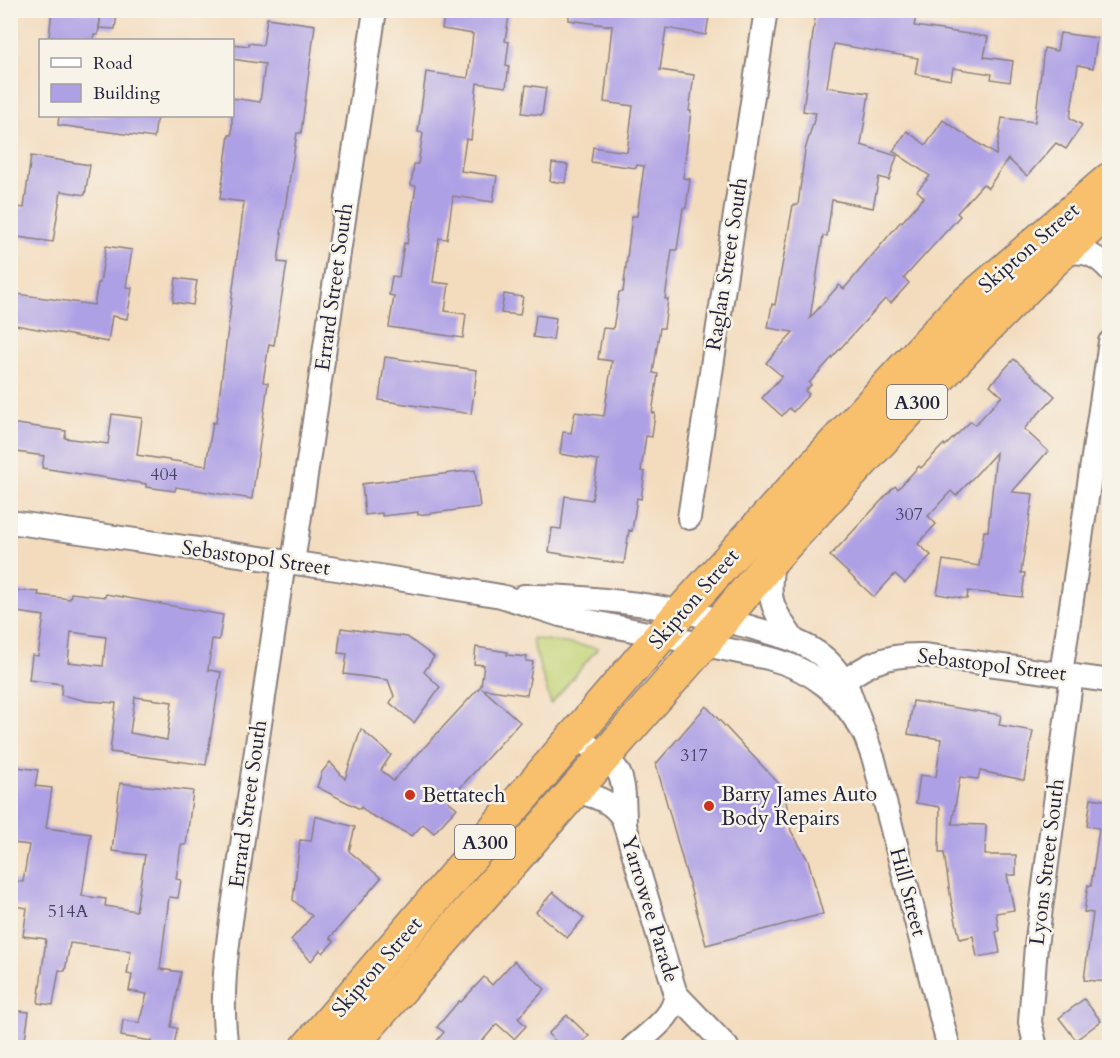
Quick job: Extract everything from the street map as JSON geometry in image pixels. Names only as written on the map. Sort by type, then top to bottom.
[{"type":"highway","name":"Skipton Street","points":[[308,1047],[671,624],[957,311],[1110,179]]},
{"type":"highway","name":"Skipton Street","points":[[350,1047],[714,632],[774,557],[975,339],[1110,209]]},
{"type":"street","name":"Errard Street South","points":[[227,1047],[224,1000],[228,954],[264,688],[289,562],[375,10]]},
{"type":"street","name":"Raglan Street South","points":[[689,518],[766,10]]},
{"type":"street","points":[[1060,255],[1077,251],[1088,253],[1110,270]]},
{"type":"street","name":"Lyons Street South","points":[[1036,1047],[1030,1022],[1036,946],[1067,675],[1110,342]]},
{"type":"street","name":"Sebastopol Street","points":[[10,522],[289,562],[501,596],[588,598],[671,624],[714,632],[838,686]]},
{"type":"street","points":[[774,557],[770,583],[772,603],[794,640]]},
{"type":"street","name":"Sebastopol Street","points":[[501,596],[560,615],[671,624],[714,632],[794,640],[823,656],[838,686],[854,702],[866,737]]},
{"type":"street","name":"Sebastopol Street","points":[[838,686],[871,663],[883,658],[909,654],[1110,681]]},
{"type":"street","name":"Yarrowee Parade","points":[[576,737],[617,768],[624,790],[625,825]]},
{"type":"street","name":"Hill Street","points":[[866,737],[949,1047]]},
{"type":"street","name":"Yarrowee Parade","points":[[572,792],[590,795],[609,804],[619,812],[625,825],[675,993],[674,1006],[671,1010],[632,1047]]},
{"type":"street","points":[[675,993],[726,1047]]},
{"type":"green space","points":[[532,638],[598,648],[551,704],[533,644]]},
{"type":"building","points":[[52,10],[101,13],[98,35],[94,35],[93,39],[49,37]]},
{"type":"building","points":[[445,10],[510,10],[505,41],[509,42],[506,87],[477,83],[471,140],[466,139],[461,171],[497,176],[493,202],[453,196],[447,239],[439,238],[433,282],[449,284],[445,311],[466,314],[463,338],[389,327],[394,296],[389,295],[392,276],[399,277],[404,243],[407,244],[416,186],[411,185],[414,164],[418,164],[423,133],[418,132],[426,72],[468,78],[473,34],[442,29]]},
{"type":"building","points":[[569,10],[710,10],[706,35],[666,28],[660,70],[694,75],[683,178],[690,179],[677,250],[672,250],[665,299],[668,299],[664,328],[660,328],[653,373],[658,374],[652,413],[655,413],[652,437],[646,436],[641,471],[645,472],[641,499],[637,498],[624,564],[549,552],[552,528],[561,529],[565,496],[592,500],[598,460],[560,454],[563,432],[571,433],[575,412],[604,416],[612,361],[598,359],[603,328],[613,329],[619,292],[623,292],[632,216],[637,216],[644,166],[637,165],[636,168],[591,162],[593,147],[627,152],[633,106],[604,102],[612,26],[569,20]]},
{"type":"building","points":[[816,10],[856,10],[891,16],[891,13],[916,17],[914,26],[988,37],[984,57],[1013,61],[1010,82],[991,79],[992,74],[953,68],[951,80],[915,74],[918,58],[834,44],[827,87],[869,93],[861,145],[897,156],[889,180],[879,177],[873,208],[832,200],[827,236],[823,236],[810,318],[839,285],[844,289],[924,197],[917,191],[930,176],[893,151],[907,131],[926,145],[943,120],[996,155],[1002,118],[1035,122],[1044,48],[1057,51],[1060,33],[1097,38],[1093,68],[1078,65],[1070,118],[1082,125],[1066,149],[1056,143],[1027,176],[1008,159],[988,188],[983,184],[957,213],[960,216],[904,278],[909,283],[891,303],[885,299],[809,383],[811,385],[805,391],[809,394],[793,412],[789,408],[782,416],[762,398],[782,376],[766,363],[793,332],[768,328],[772,304],[775,305],[793,205],[798,205],[805,150],[816,113],[803,111]]},
{"type":"building","points":[[101,12],[117,14],[115,29],[99,28]]},
{"type":"building","points":[[267,18],[315,25],[301,133],[297,133],[281,233],[278,262],[287,263],[274,345],[269,344],[263,382],[268,383],[252,499],[176,487],[175,491],[146,487],[146,484],[42,468],[44,456],[10,451],[10,423],[66,431],[65,438],[108,444],[112,414],[142,418],[137,455],[206,466],[213,422],[216,423],[244,202],[220,199],[229,135],[232,135],[234,98],[260,102],[265,64],[234,59],[234,44],[263,45]]},
{"type":"building","points":[[526,85],[546,88],[542,115],[522,113]]},
{"type":"building","points":[[59,117],[157,117],[154,138],[58,125]]},
{"type":"building","points":[[31,156],[90,165],[85,195],[61,191],[53,242],[10,236],[10,206],[24,208]]},
{"type":"building","points":[[552,163],[568,165],[565,183],[550,181]]},
{"type":"building","points":[[106,246],[132,250],[126,287],[132,288],[127,319],[112,316],[108,342],[10,324],[10,293],[94,305]]},
{"type":"building","points":[[176,278],[197,281],[193,305],[173,302]]},
{"type":"building","points":[[504,294],[523,297],[520,315],[501,313]]},
{"type":"building","points":[[536,315],[556,318],[553,340],[533,337]]},
{"type":"building","points":[[385,357],[477,370],[471,414],[379,400]]},
{"type":"building","points":[[1014,359],[1055,396],[1024,429],[1048,451],[1012,492],[1033,494],[1021,573],[1025,573],[1022,597],[968,591],[967,599],[937,594],[943,560],[979,566],[984,531],[988,531],[996,453],[956,496],[951,491],[928,516],[936,524],[918,544],[931,555],[905,583],[895,574],[874,597],[830,556],[895,486],[898,489],[919,466],[921,468],[971,421],[975,425],[1002,396],[990,385]]},
{"type":"building","points":[[475,470],[480,507],[418,515],[418,512],[382,516],[382,513],[365,515],[362,484]]},
{"type":"building","points":[[10,590],[39,592],[38,595],[70,599],[71,593],[105,597],[106,594],[223,615],[219,640],[212,639],[208,670],[221,672],[206,765],[110,752],[116,703],[87,701],[61,695],[62,684],[29,680],[32,655],[38,656],[44,616],[10,611]],"holes":[[[71,632],[106,637],[103,666],[68,662]],[[135,697],[172,702],[167,740],[130,733]]]},
{"type":"building","points":[[341,628],[407,637],[434,657],[424,672],[440,687],[414,723],[390,703],[394,696],[388,680],[344,674],[347,654],[338,653]]},
{"type":"building","points":[[476,647],[507,652],[507,655],[527,657],[526,661],[533,662],[527,695],[483,689],[520,722],[448,801],[457,808],[434,833],[423,824],[412,836],[369,814],[361,807],[360,809],[317,787],[322,772],[330,762],[345,779],[361,729],[391,755],[381,770],[393,781],[481,686],[484,665],[474,664]]},
{"type":"building","points":[[913,701],[1001,715],[999,725],[1033,731],[1024,780],[980,771],[978,779],[960,777],[952,824],[986,825],[985,855],[1016,855],[1016,875],[1007,875],[1014,910],[996,913],[999,931],[996,932],[1000,953],[977,957],[973,936],[960,939],[944,853],[939,853],[940,807],[916,803],[920,775],[936,777],[941,739],[908,734]]},
{"type":"building","points":[[706,706],[784,789],[791,831],[808,860],[823,914],[706,945],[656,764]]},
{"type":"building","points":[[10,766],[38,770],[35,786],[52,788],[46,828],[91,834],[82,896],[106,899],[105,906],[136,911],[145,855],[112,851],[120,783],[193,791],[186,845],[181,845],[176,879],[181,880],[178,898],[169,897],[160,969],[181,972],[171,1027],[177,1028],[174,1047],[151,1047],[152,1041],[121,1036],[123,1020],[139,1023],[147,994],[129,991],[132,975],[127,974],[131,951],[70,943],[65,971],[59,970],[53,1005],[38,1003],[46,939],[23,936],[27,908],[10,905],[10,880],[23,882],[29,845],[13,843],[14,838],[10,837]]},
{"type":"building","points":[[1091,798],[1110,801],[1110,982],[1084,980],[1093,913],[1084,912],[1088,885],[1091,886],[1099,828],[1087,826]]},
{"type":"building","points":[[315,816],[355,827],[349,851],[381,878],[330,938],[334,941],[323,953],[320,950],[311,961],[291,940],[312,916],[293,900],[300,840],[311,841]]},
{"type":"building","points":[[553,892],[584,918],[567,938],[536,912]]},
{"type":"building","points":[[514,961],[545,989],[518,1018],[526,1026],[514,1039],[497,1024],[477,1047],[432,1047],[444,1032],[437,1027],[459,1001],[461,1002],[484,977],[492,985]]},
{"type":"building","points":[[1084,999],[1101,1021],[1076,1040],[1059,1018]]},
{"type":"building","points":[[10,1010],[29,1012],[24,1047],[10,1047]]},
{"type":"building","points":[[567,1015],[589,1036],[577,1047],[562,1047],[548,1034]]},
{"type":"place","name":"Bettatech","points":[[410,795]]},
{"type":"place","name":"Barry James Auto Body Repairs","points":[[709,806]]}]
